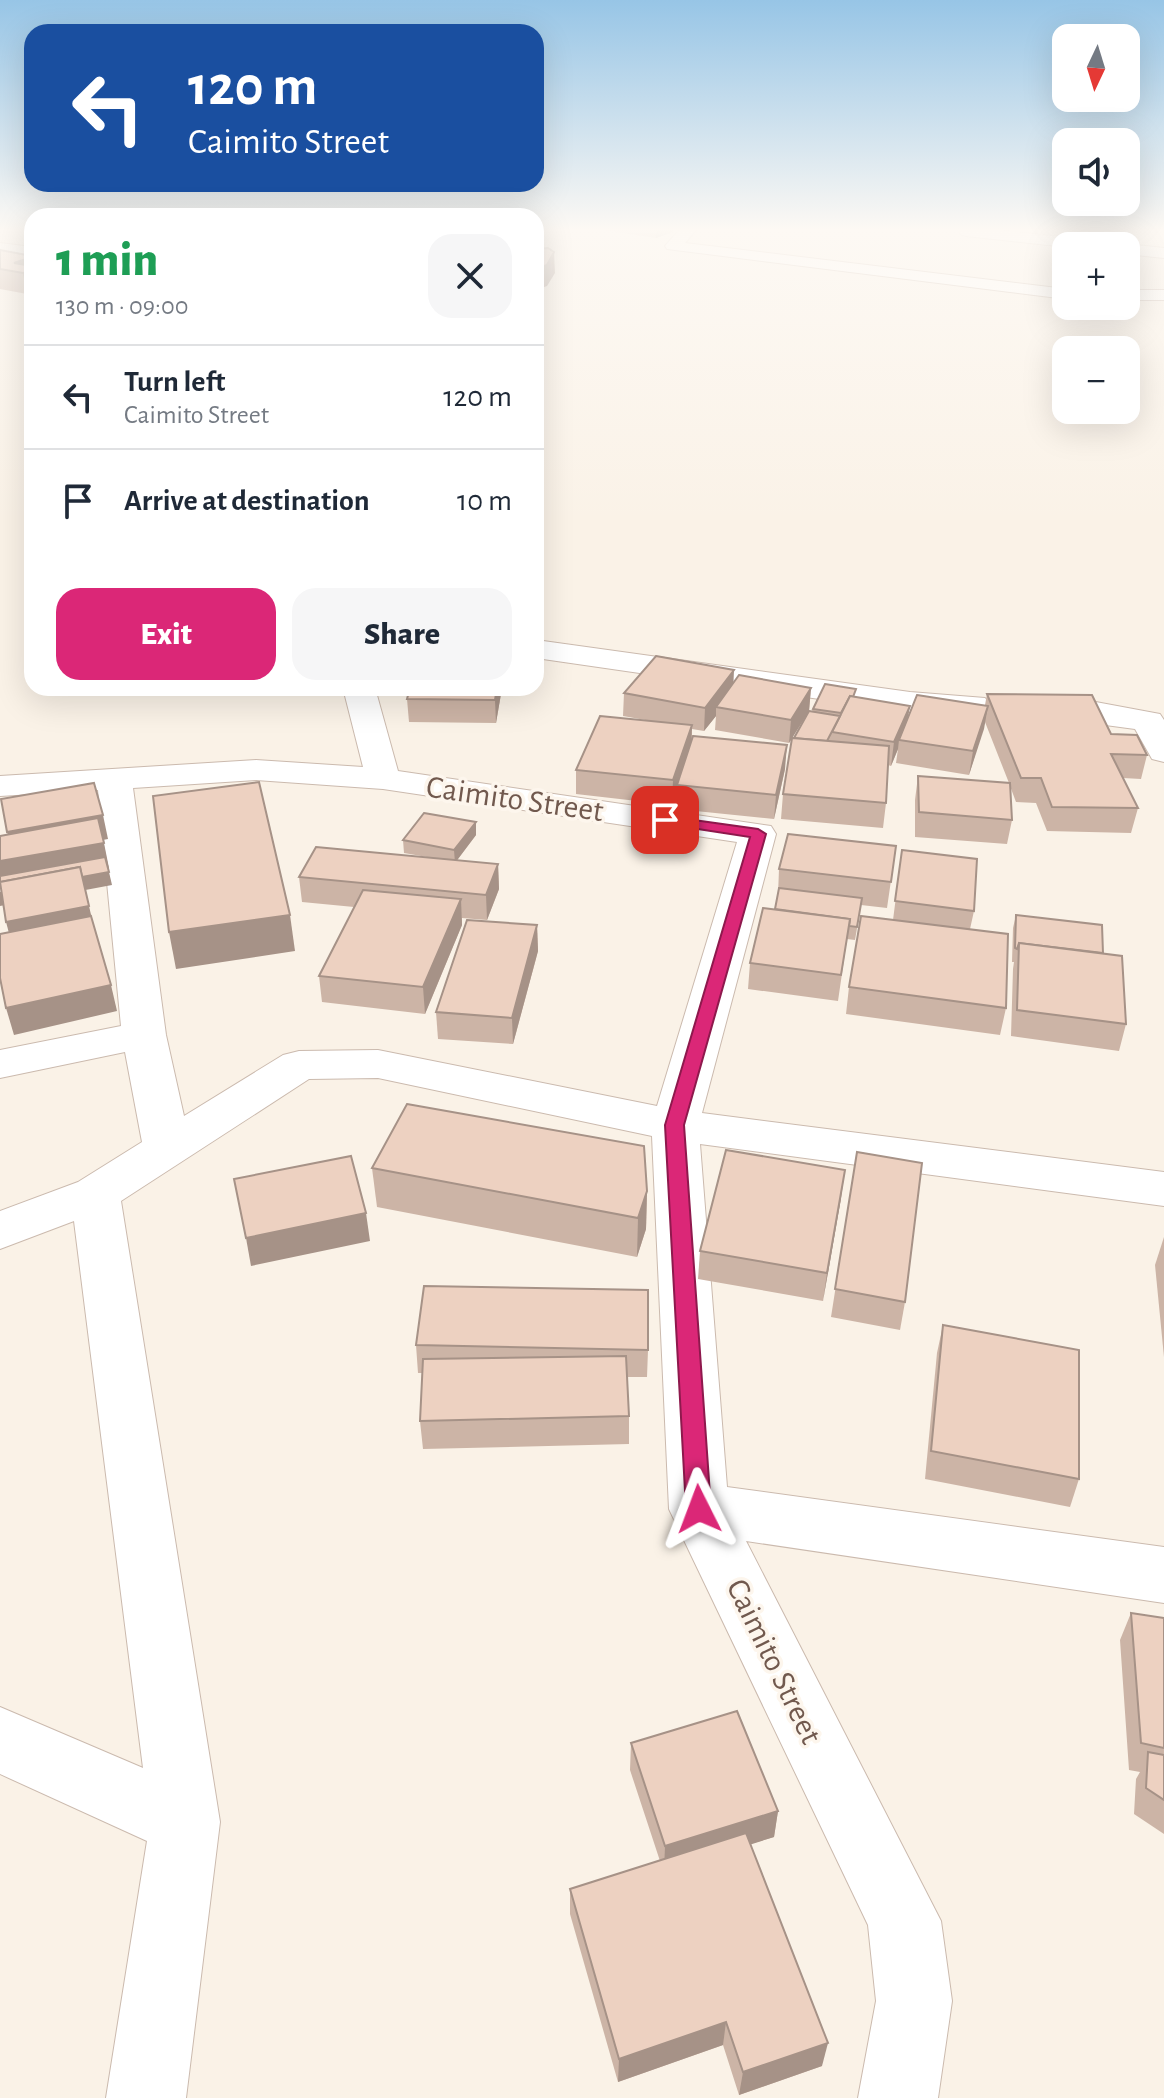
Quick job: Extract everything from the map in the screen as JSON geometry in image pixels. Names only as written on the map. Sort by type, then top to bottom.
[{"type":"street","points":[[544,650],[910,702],[1085,710],[1148,721],[1164,752]]},
{"type":"street","points":[[361,696],[383,779]]},
{"type":"street","name":"Caimito Street","points":[[0,786],[256,770],[383,779],[758,834],[675,1125],[699,1509],[904,1921],[914,2001],[898,2098]]},
{"type":"street","points":[[114,778],[144,1035],[167,1148]]},
{"type":"street","points":[[0,1064],[144,1035]]},
{"type":"street","points":[[0,1231],[95,1194],[299,1065],[378,1064],[675,1125],[1164,1189]]},
{"type":"street","points":[[95,1194],[185,1822],[146,2098]]},
{"type":"street","points":[[699,1509],[1164,1575]]},
{"type":"street","points":[[0,1740],[185,1822]]},
{"type":"building","points":[[656,656],[734,670],[705,708],[624,693]]},
{"type":"building","points":[[739,675],[811,688],[791,720],[716,707]]},
{"type":"building","points":[[825,684],[856,689],[841,713],[813,709]]},
{"type":"building","points":[[987,694],[1092,695],[1111,734],[1137,735],[1147,755],[1111,754],[1138,808],[1052,807],[1041,778],[1021,778]]},
{"type":"building","points":[[917,695],[988,706],[973,751],[899,740]]},
{"type":"building","points":[[408,696],[496,696],[495,700],[407,699]]},
{"type":"building","points":[[850,696],[910,706],[894,742],[832,732]]},
{"type":"building","points":[[809,711],[840,716],[827,741],[794,738]]},
{"type":"building","points":[[600,716],[692,725],[673,780],[576,770]]},
{"type":"building","points":[[693,736],[787,745],[776,795],[677,785]]},
{"type":"building","points":[[792,738],[889,746],[886,803],[783,794]]},
{"type":"building","points":[[918,776],[1010,783],[1012,820],[919,812]]},
{"type":"building","points":[[259,782],[290,915],[169,932],[153,796]]},
{"type":"building","points":[[94,783],[103,815],[7,832],[1,799]]},
{"type":"building","points":[[424,813],[476,822],[454,850],[403,840]]},
{"type":"building","points":[[98,818],[104,843],[0,861],[0,836]]},
{"type":"building","points":[[788,834],[896,846],[891,882],[779,869]]},
{"type":"building","points":[[316,847],[498,864],[486,895],[299,877]]},
{"type":"building","points":[[902,850],[977,859],[974,911],[895,901]]},
{"type":"building","points":[[105,857],[109,872],[82,877],[80,867],[0,882],[0,876]]},
{"type":"building","points":[[80,867],[89,906],[6,922],[0,882]]},
{"type":"building","points":[[779,888],[862,898],[857,927],[849,926],[850,919],[775,909]]},
{"type":"building","points":[[363,890],[461,899],[423,987],[319,976]]},
{"type":"building","points":[[763,908],[850,919],[841,975],[750,963]]},
{"type":"building","points":[[1016,915],[1102,925],[1103,953],[1019,943],[1017,949]]},
{"type":"building","points":[[91,916],[111,985],[6,1008],[0,978],[0,934]]},
{"type":"building","points":[[861,916],[1008,934],[1006,1008],[849,987]]},
{"type":"building","points":[[467,920],[537,925],[512,1018],[436,1012]]},
{"type":"building","points":[[1019,943],[1122,956],[1126,1024],[1017,1010]]},
{"type":"building","points":[[407,1104],[644,1146],[647,1191],[638,1218],[372,1168]]},
{"type":"building","points":[[726,1150],[845,1170],[827,1273],[700,1251]]},
{"type":"building","points":[[857,1152],[922,1163],[905,1302],[835,1289]]},
{"type":"building","points":[[351,1156],[366,1213],[246,1238],[234,1179]]},
{"type":"building","points":[[424,1286],[648,1290],[648,1350],[416,1345]]},
{"type":"building","points":[[943,1325],[1079,1350],[1079,1479],[931,1451]]},
{"type":"building","points":[[626,1356],[629,1416],[420,1421],[423,1359]]},
{"type":"building","points":[[1131,1613],[1164,1618],[1164,1748],[1141,1743]]},
{"type":"building","points":[[737,1711],[778,1811],[665,1846],[631,1743]]},
{"type":"building","points":[[1148,1752],[1164,1755],[1164,1800],[1146,1788]]},
{"type":"building","points":[[746,1833],[828,2043],[743,2072],[726,2022],[619,2059],[570,1889]]},
{"type":"route","points":[[665,820],[758,834],[675,1125],[699,1509]]}]
